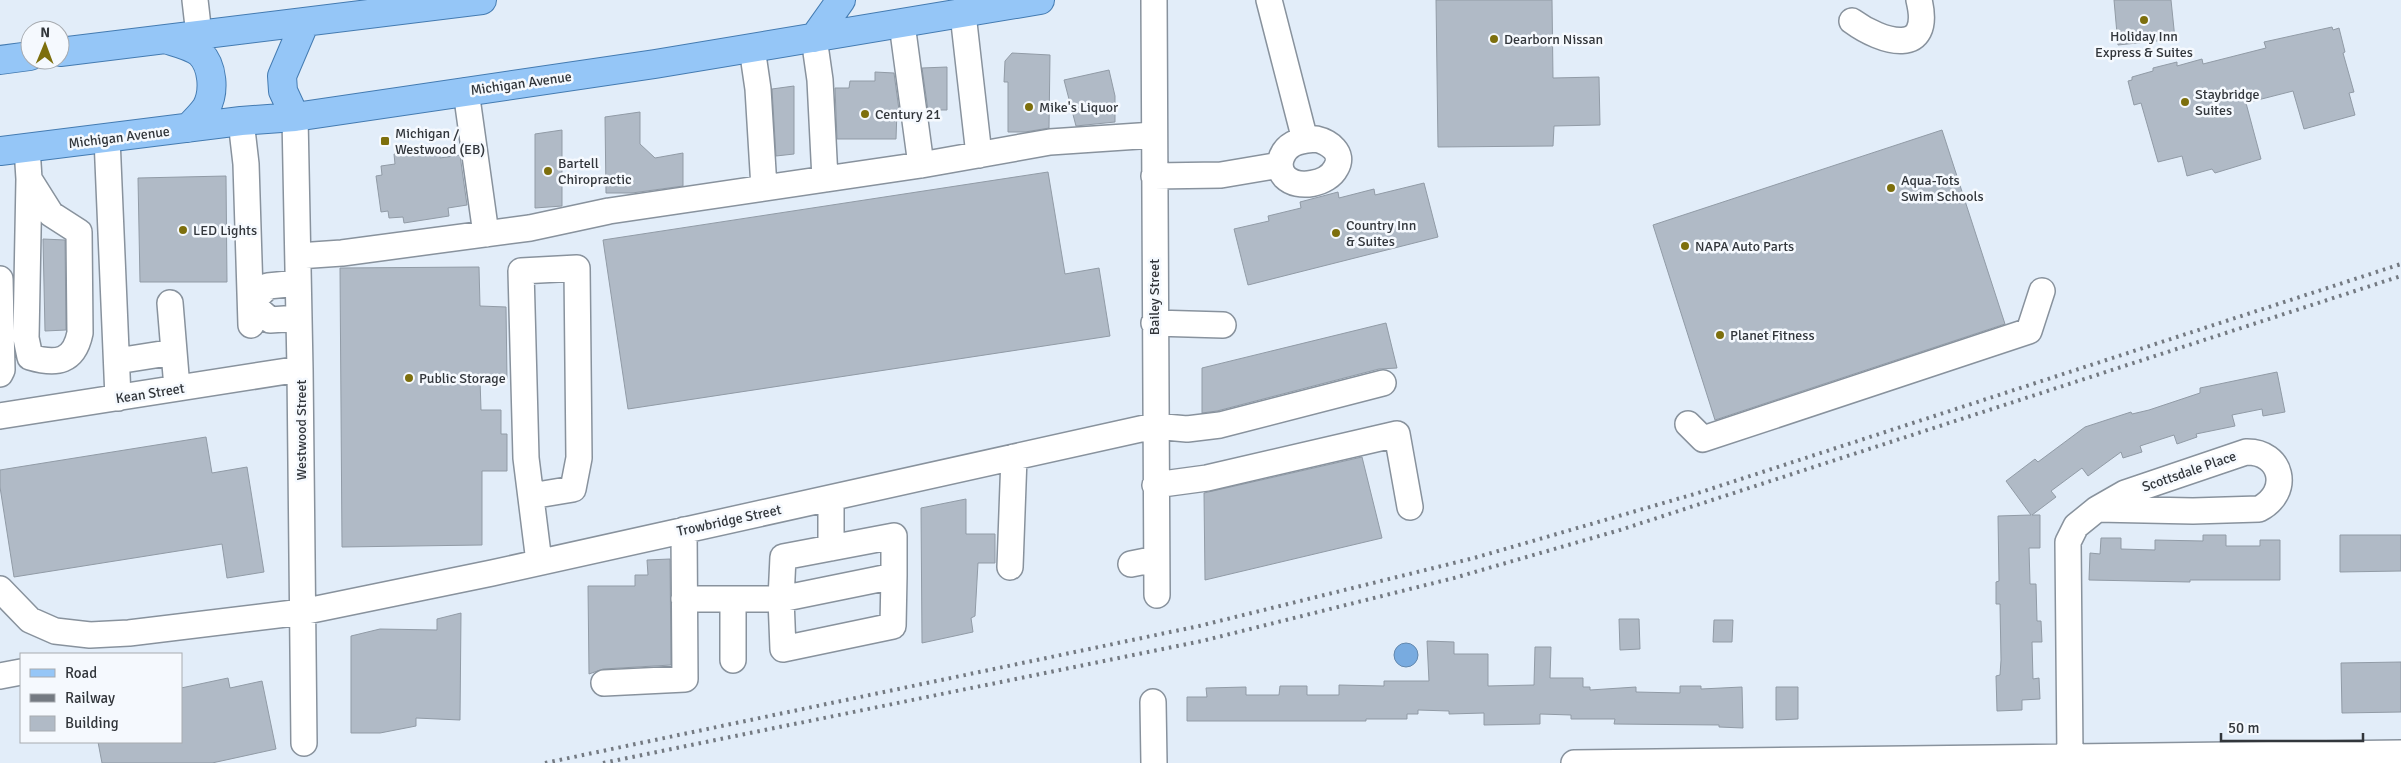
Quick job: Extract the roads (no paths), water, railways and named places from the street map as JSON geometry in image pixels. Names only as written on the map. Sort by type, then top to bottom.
[{"type":"main road","points":[[70,51],[453,2],[482,0]]},
{"type":"main road","points":[[814,38],[841,0]]},
{"type":"main road","name":"Michigan Avenue","points":[[0,151],[241,121],[295,117],[902,24],[961,7],[1040,0]]},
{"type":"main road","points":[[295,117],[283,91],[282,76],[305,22]]},
{"type":"main road","points":[[166,39],[190,47],[200,53],[206,63],[212,81],[210,99],[205,109],[188,128]]},
{"type":"main road","points":[[0,60],[20,57]]},
{"type":"street","points":[[196,0],[199,35]]},
{"type":"street","name":"Bailey Street","points":[[1154,0],[1154,426],[1157,595]]},
{"type":"street","points":[[1269,0],[1305,140]]},
{"type":"street","points":[[1852,21],[1868,32],[1888,39],[1904,41],[1914,37],[1922,26],[1923,20],[1919,0]]},
{"type":"street","points":[[961,7],[979,154]]},
{"type":"street","points":[[902,24],[921,164]]},
{"type":"street","points":[[814,38],[820,80],[825,179]]},
{"type":"street","points":[[752,48],[758,89],[764,188]]},
{"type":"street","points":[[466,91],[486,234]]},
{"type":"street","name":"Westwood Street","points":[[295,117],[304,744]]},
{"type":"street","points":[[241,121],[246,164],[251,314]]},
{"type":"street","points":[[298,256],[342,253],[530,228],[609,211],[921,164],[1050,142],[1154,134]]},
{"type":"street","points":[[108,138],[118,398]]},
{"type":"street","points":[[1316,139],[1332,146],[1338,159],[1338,167],[1333,173],[1318,182],[1299,183],[1286,177],[1280,166],[1282,156],[1289,147],[1305,140],[1316,139]]},
{"type":"street","points":[[27,148],[29,179],[26,338],[30,357],[48,363],[66,358],[77,348],[80,333],[79,232],[51,214],[29,179]]},
{"type":"street","points":[[1154,176],[1220,174],[1280,166]]},
{"type":"street","points":[[530,496],[573,489],[579,458],[577,268],[521,271],[526,458],[530,496],[539,562]]},
{"type":"street","points":[[0,279],[2,370],[0,374]]},
{"type":"street","points":[[251,314],[268,286],[298,283]]},
{"type":"street","points":[[1688,424],[1703,439],[2029,331],[2042,291]]},
{"type":"street","points":[[170,303],[176,388]]},
{"type":"street","points":[[251,314],[270,320],[299,318]]},
{"type":"street","points":[[1154,323],[1223,325]]},
{"type":"street","points":[[117,361],[174,352]]},
{"type":"street","name":"Kean Street","points":[[0,416],[300,369]]},
{"type":"street","name":"Trowbridge Street","points":[[0,589],[30,620],[56,631],[90,635],[129,633],[302,612],[539,562],[1154,426],[1186,429],[1220,424],[1383,383]]},
{"type":"street","points":[[1155,485],[1206,478],[1397,434],[1410,508]]},
{"type":"street","name":"Scottsdale Place","points":[[2070,757],[2068,542],[2076,526],[2096,509],[2125,493],[2188,470],[2246,452],[2261,454],[2269,459],[2276,466],[2279,476],[2279,485],[2275,495],[2268,504],[2259,509],[2096,509]]},
{"type":"street","points":[[1010,567],[1014,457]]},
{"type":"street","points":[[831,498],[831,548]]},
{"type":"street","points":[[604,683],[684,679],[684,530]]},
{"type":"street","points":[[894,536],[894,576],[893,626],[783,648],[781,598],[783,557],[894,536]]},
{"type":"street","points":[[1131,564],[1156,559]]},
{"type":"street","points":[[684,599],[781,598],[894,576]]},
{"type":"street","points":[[733,599],[733,660]]},
{"type":"street","points":[[0,676],[20,672]]},
{"type":"street","points":[[1153,702],[1154,755]]},
{"type":"street","points":[[1574,763],[1890,761],[2401,753]]},
{"type":"water","points":[[1406,643],[1414,647],[1418,655],[1414,663],[1406,667],[1398,663],[1394,655],[1398,647]]},
{"type":"railway","points":[[545,763],[1199,626],[1474,558],[1698,493],[2401,264]]},
{"type":"railway","points":[[603,763],[1202,641],[1454,578],[1620,530],[2401,276]]},
{"type":"place","name":"Holiday Inn Express & Suites","points":[[2144,20]]},
{"type":"place","name":"Dearborn Nissan","points":[[1494,39]]},
{"type":"place","name":"Staybridge Suites","points":[[2185,102]]},
{"type":"place","name":"Mike's Liquor","points":[[1029,107]]},
{"type":"place","name":"Century 21","points":[[865,114]]},
{"type":"place","name":"Michigan / Westwood (EB)","points":[[385,141]]},
{"type":"place","name":"Bartell Chiropractic","points":[[548,171]]},
{"type":"place","name":"Aqua-Tots Swim Schools","points":[[1891,188]]},
{"type":"place","name":"LED Lights","points":[[183,230]]},
{"type":"place","name":"Country Inn & Suites","points":[[1336,233]]},
{"type":"place","name":"NAPA Auto Parts","points":[[1685,246]]},
{"type":"place","name":"Planet Fitness","points":[[1720,335]]},
{"type":"place","name":"Public Storage","points":[[409,378]]}]
